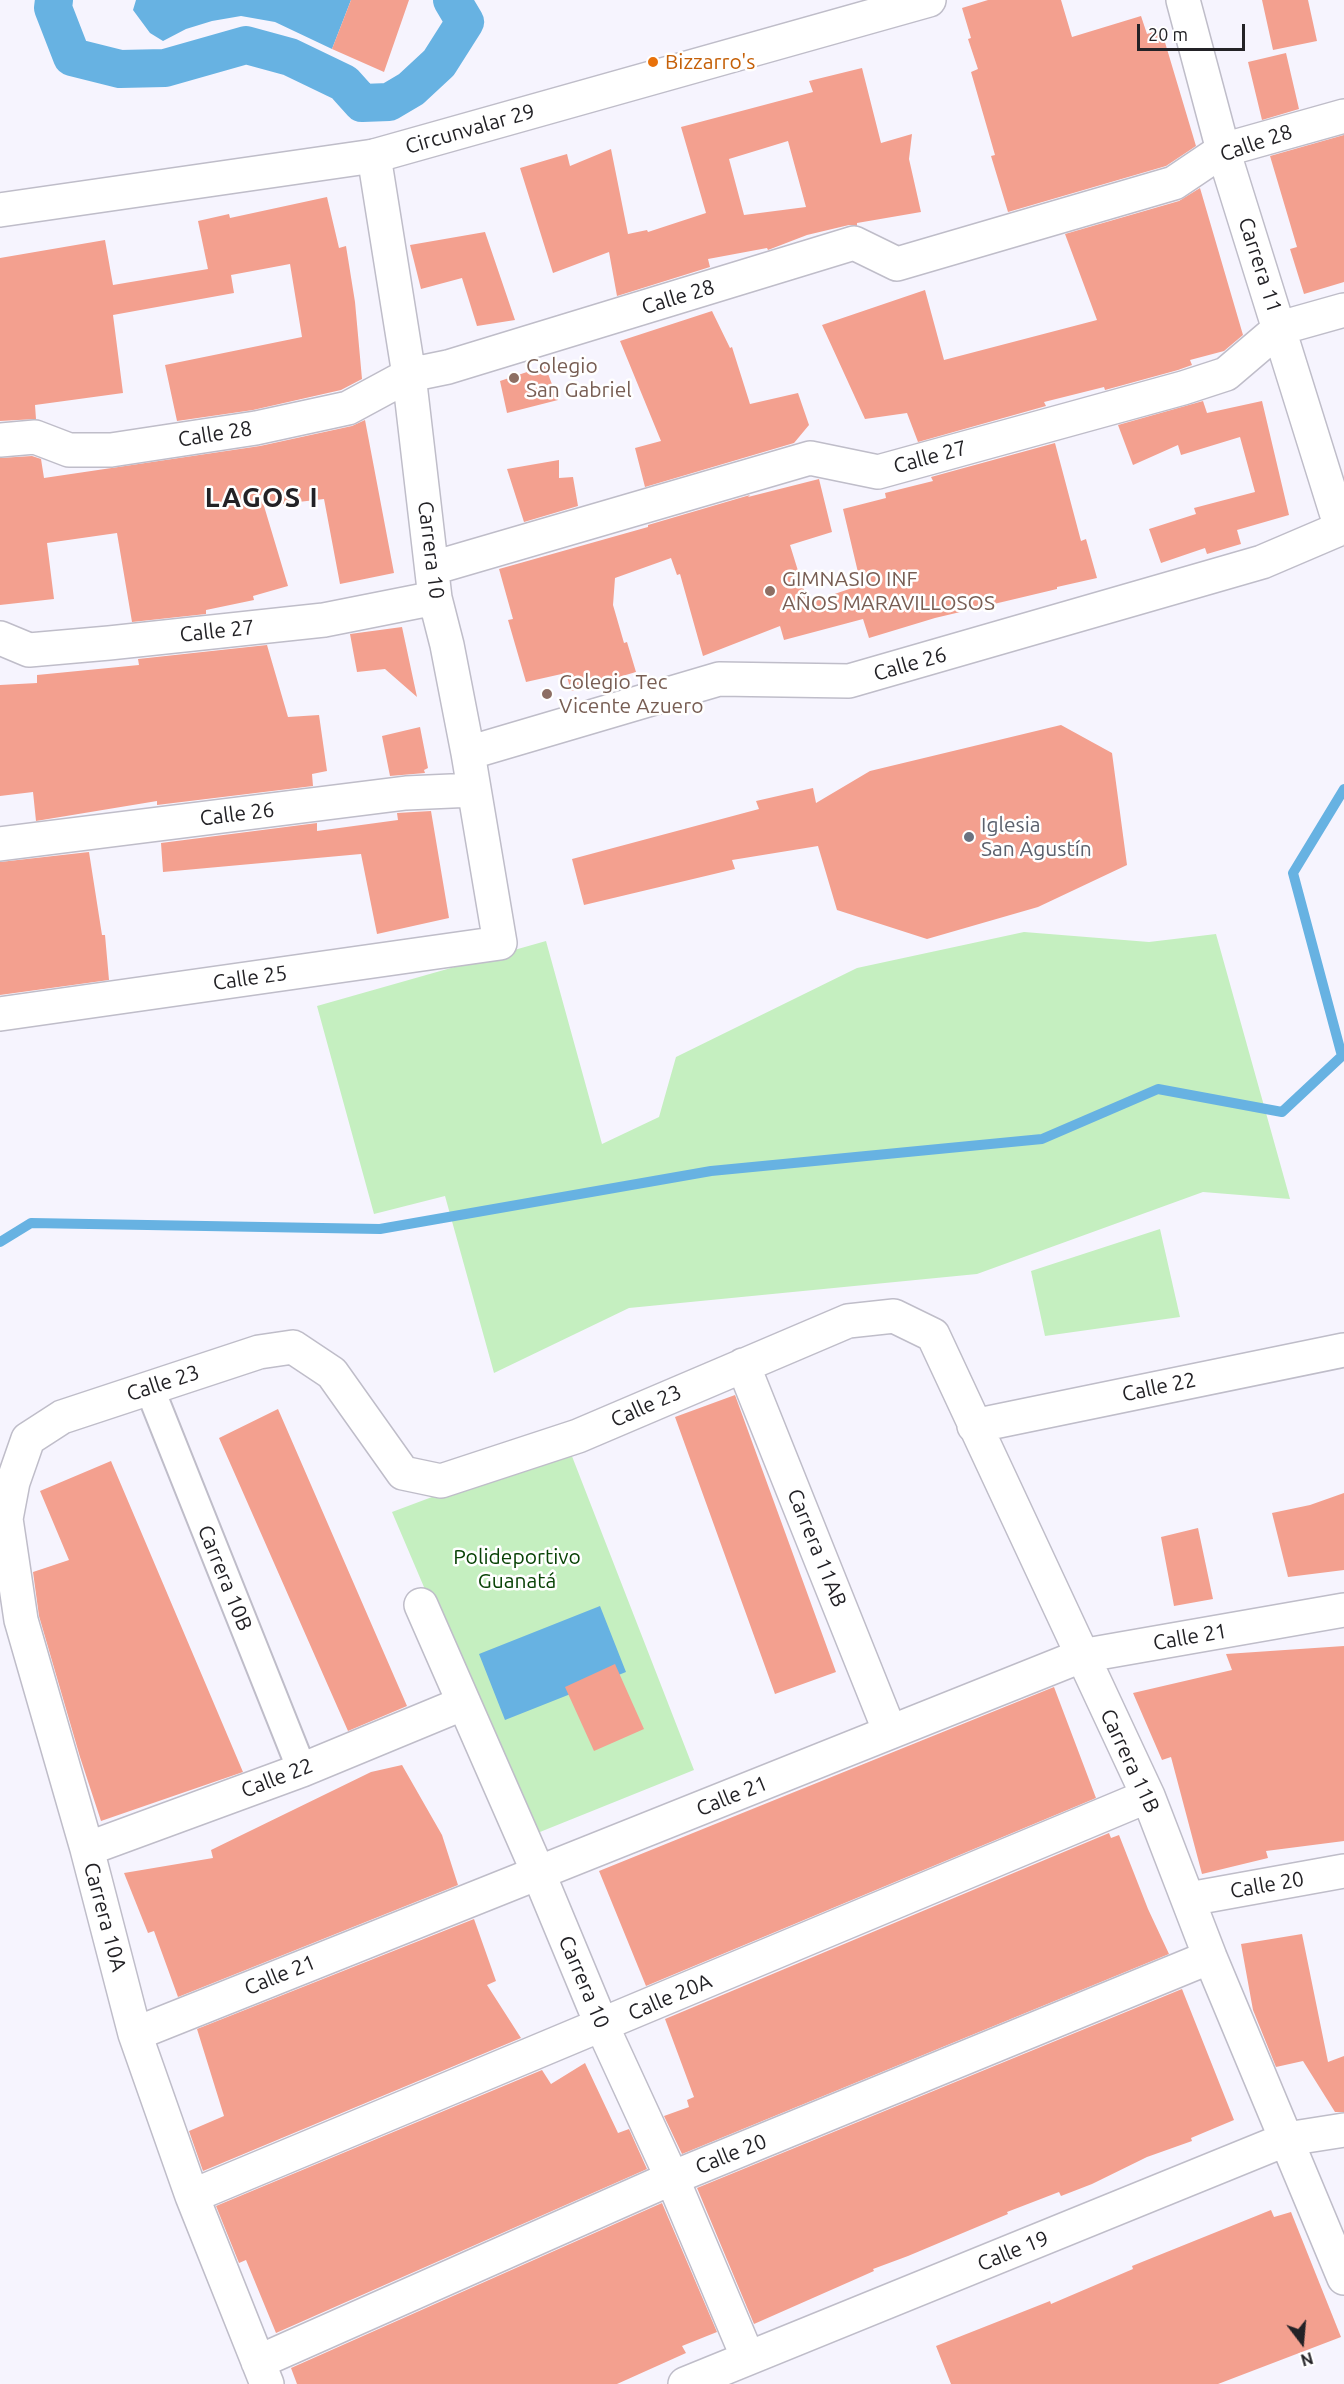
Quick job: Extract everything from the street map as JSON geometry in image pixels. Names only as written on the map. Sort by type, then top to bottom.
[{"type":"street","name":"Circunvalar 29","points":[[0,210],[374,156],[929,0]]},
{"type":"street","name":"Carrera 11","points":[[1183,0],[1223,150],[1342,527]]},
{"type":"street","name":"Calle 28","points":[[0,440],[35,437],[69,450],[111,450],[256,428],[348,408],[409,375],[448,367],[854,243],[897,264],[1174,183],[1223,150],[1344,116]]},
{"type":"street","name":"Carrera 10","points":[[374,156],[409,375],[434,583],[468,753],[500,943]]},
{"type":"street","name":"Calle 27","points":[[0,638],[29,650],[324,620],[810,458],[878,472],[1226,375],[1280,328],[1344,310]]},
{"type":"street","name":"Calle 26","points":[[468,753],[719,679],[849,681],[1262,562],[1342,527]]},
{"type":"street","name":"Calle 26","points":[[0,844],[406,793],[474,790]]},
{"type":"street","name":"Calle 25","points":[[0,1014],[500,943]]},
{"type":"street","name":"Carrera 11B","points":[[848,1321],[894,1316],[933,1335],[1148,1796],[1210,1957],[1344,2278]]},
{"type":"street","name":"Calle 23","points":[[28,1439],[62,1417],[259,1352],[293,1347],[332,1373],[403,1473],[441,1481],[578,1436],[848,1321]]},
{"type":"street","name":"Calle 22","points":[[974,1426],[1344,1350]]},
{"type":"street","name":"Carrera 11AB","points":[[743,1365],[890,1732]]},
{"type":"street","name":"Carrera 10B","points":[[149,1387],[302,1770]]},
{"type":"street","name":"Carrera 10A","points":[[28,1439],[13,1482],[6,1519],[21,1620],[87,1849],[135,2034],[192,2196],[262,2373]]},
{"type":"street","name":"Carrera 10","points":[[422,1605],[748,2358]]},
{"type":"street","name":"Calle 21","points":[[135,2034],[1081,1656],[1344,1610]]},
{"type":"street","name":"Calle 22","points":[[87,1849],[302,1770],[465,1703]]},
{"type":"street","name":"Calle 20A","points":[[192,2196],[1148,1796]]},
{"type":"street","name":"Calle 20","points":[[1189,1899],[1344,1870]]},
{"type":"street","name":"Calle 20","points":[[262,2373],[672,2178],[1210,1957]]},
{"type":"street","name":"Calle 19","points":[[685,2384],[1287,2139],[1344,2130]]},
{"type":"green space","points":[[1024,932],[1149,942],[1216,934],[1290,1199],[1203,1192],[977,1274],[629,1308],[494,1373],[445,1196],[374,1214],[317,1006],[546,941],[602,1144],[659,1117],[676,1057],[857,968]]},
{"type":"green space","points":[[1160,1229],[1180,1317],[1045,1336],[1031,1271]]},
{"type":"green space","name":"Polideportivo Guanatá","points":[[568,1446],[694,1770],[530,1836],[392,1512]]},
{"type":"water","points":[[136,0],[351,0],[332,49],[275,22],[241,16],[212,21],[186,29],[163,41],[150,33],[133,10]]},
{"type":"water","points":[[600,1606],[626,1672],[505,1720],[479,1654]]},
{"type":"building","points":[[351,0],[409,0],[384,72],[332,49]]},
{"type":"building","points":[[988,0],[1061,0],[1072,37],[1141,16],[1147,34],[1161,29],[1196,146],[1166,166],[1008,212],[991,156],[995,155],[971,72],[978,69],[968,39],[971,38],[962,8]]},
{"type":"building","points":[[1262,0],[1308,0],[1317,41],[1273,50]]},
{"type":"building","points":[[1286,53],[1299,109],[1262,120],[1248,62]]},
{"type":"building","points":[[862,68],[881,143],[912,134],[909,159],[921,212],[857,223],[857,226],[849,225],[807,235],[768,250],[767,248],[708,259],[710,267],[617,296],[609,252],[553,273],[520,168],[567,154],[570,166],[611,149],[628,234],[647,230],[648,232],[706,213],[681,127],[813,92],[809,81]],"holes":[[[788,141],[806,207],[744,215],[729,159]]]},
{"type":"building","points":[[1344,135],[1344,282],[1304,294],[1290,249],[1297,247],[1270,156]]},
{"type":"building","points":[[1200,188],[1243,335],[1224,351],[1190,360],[1192,365],[1178,370],[1105,390],[1104,387],[1044,402],[1046,406],[918,442],[907,413],[865,419],[822,325],[925,290],[944,360],[1097,320],[1065,234],[1179,201]]},
{"type":"building","points":[[327,197],[339,248],[346,246],[355,302],[362,379],[341,390],[253,410],[177,421],[165,365],[302,337],[290,264],[231,275],[234,293],[113,315],[123,393],[35,405],[36,419],[0,421],[0,258],[105,240],[113,285],[208,269],[198,221],[229,214],[230,218]]},
{"type":"building","points":[[485,232],[515,320],[477,326],[462,278],[421,289],[410,245]]},
{"type":"building","points":[[712,311],[730,348],[732,347],[750,404],[798,393],[809,425],[794,443],[645,487],[635,448],[661,441],[620,341]]},
{"type":"building","points":[[545,366],[558,400],[507,413],[500,381]]},
{"type":"building","points":[[1203,401],[1207,413],[1262,401],[1289,515],[1237,530],[1241,544],[1207,554],[1205,548],[1161,563],[1149,529],[1196,514],[1194,508],[1255,492],[1240,437],[1181,455],[1178,445],[1133,465],[1118,425]]},
{"type":"building","points":[[365,420],[394,573],[340,584],[324,499],[264,506],[288,586],[253,596],[254,600],[206,610],[206,614],[132,622],[117,533],[47,543],[54,599],[0,605],[0,458],[32,456],[41,459],[44,478],[260,446],[352,426]]},
{"type":"building","points":[[1055,443],[1081,541],[1086,539],[1097,578],[935,618],[869,638],[863,619],[784,640],[780,626],[703,656],[680,574],[677,575],[671,558],[615,578],[613,605],[624,643],[627,642],[636,672],[571,691],[566,673],[526,682],[508,620],[513,619],[499,569],[648,527],[648,525],[750,495],[748,497],[819,479],[832,532],[790,545],[808,603],[861,585],[843,509],[886,498],[885,493],[933,481],[931,477]]},
{"type":"building","points":[[559,460],[559,478],[573,477],[578,506],[524,522],[507,469]]},
{"type":"building","points":[[402,627],[417,697],[385,669],[357,672],[350,634]]},
{"type":"building","points":[[267,645],[288,717],[319,715],[327,771],[312,774],[313,786],[157,805],[157,801],[36,821],[33,792],[0,796],[0,685],[37,683],[37,675],[139,665],[138,659]]},
{"type":"building","name":"Iglesia San Agustín","points":[[1061,725],[1112,753],[1127,865],[1038,907],[927,939],[837,910],[818,846],[732,860],[735,869],[584,905],[572,859],[759,809],[756,801],[813,788],[816,803],[870,771]]},
{"type":"building","points":[[420,727],[428,768],[424,770],[425,773],[390,776],[382,736]]},
{"type":"building","points":[[431,811],[449,918],[377,934],[361,854],[163,872],[161,843],[317,823],[317,831],[398,820],[397,813]]},
{"type":"building","points":[[89,852],[102,935],[105,935],[109,980],[0,995],[0,862]]},
{"type":"building","points":[[735,1395],[836,1672],[775,1694],[675,1417]]},
{"type":"building","points":[[278,1409],[407,1706],[348,1731],[219,1438]]},
{"type":"building","points":[[111,1461],[243,1772],[101,1821],[39,1616],[33,1572],[69,1560],[40,1491]]},
{"type":"building","points":[[1344,1493],[1344,1570],[1288,1577],[1272,1513],[1310,1505]]},
{"type":"building","points":[[1198,1528],[1213,1599],[1174,1606],[1161,1537]]},
{"type":"building","points":[[1344,1646],[1344,1841],[1266,1851],[1268,1858],[1202,1874],[1171,1757],[1162,1760],[1133,1693],[1232,1670],[1226,1654]]},
{"type":"building","points":[[615,1664],[644,1729],[594,1751],[565,1687]]},
{"type":"building","points":[[1054,1687],[1096,1798],[646,1986],[599,1871]]},
{"type":"building","points":[[402,1765],[442,1835],[458,1885],[178,1997],[154,1931],[148,1933],[124,1873],[213,1858],[211,1850],[371,1772]]},
{"type":"building","points":[[1109,1833],[1111,1838],[1119,1835],[1148,1909],[1169,1954],[682,2154],[664,2116],[689,2107],[687,2100],[694,2097],[665,2019]]},
{"type":"building","points":[[474,1919],[496,1981],[487,1985],[521,2038],[203,2171],[189,2131],[224,2116],[197,2029]]},
{"type":"building","points":[[1302,1934],[1328,2062],[1344,2056],[1344,2112],[1335,2112],[1303,2061],[1276,2067],[1253,2010],[1241,1944]]},
{"type":"building","points":[[1182,1989],[1234,2120],[1191,2138],[1192,2141],[1147,2157],[1092,2184],[1061,2196],[1059,2192],[1007,2212],[1008,2214],[873,2269],[874,2271],[754,2324],[697,2188]]},
{"type":"building","points":[[585,2063],[618,2133],[629,2129],[647,2169],[276,2333],[246,2260],[239,2263],[216,2206],[542,2070],[551,2084]]},
{"type":"building","points":[[662,2203],[717,2332],[682,2346],[686,2353],[617,2384],[297,2384],[291,2368]]},
{"type":"building","points":[[1271,2210],[1274,2217],[1291,2212],[1341,2337],[1218,2384],[951,2384],[936,2346],[1050,2301],[1051,2304],[1133,2269],[1132,2266]]},
{"type":"waterway","points":[[54,0],[53,8],[72,57],[120,69],[165,68],[246,45],[290,57],[344,83],[362,103],[389,102],[411,89],[439,63],[465,22],[452,0]]},
{"type":"waterway","points":[[0,1242],[31,1223],[380,1229],[711,1171],[1042,1139],[1158,1089],[1282,1112],[1342,1056],[1293,873],[1344,789]]},
{"type":"place","name":"Bizzarro's","points":[[653,62]]},
{"type":"place","name":"Colegio San Gabriel","points":[[514,378]]},
{"type":"place","name":"GIMNASIO INF AÑOS MARAVILLOSOS","points":[[770,591]]},
{"type":"place","name":"Colegio Tec Vicente Azuero","points":[[547,694]]},
{"type":"place","name":"Iglesia San Agustín","points":[[969,837]]},
{"type":"district","name":"LAGOS I","points":[[262,498]]}]
